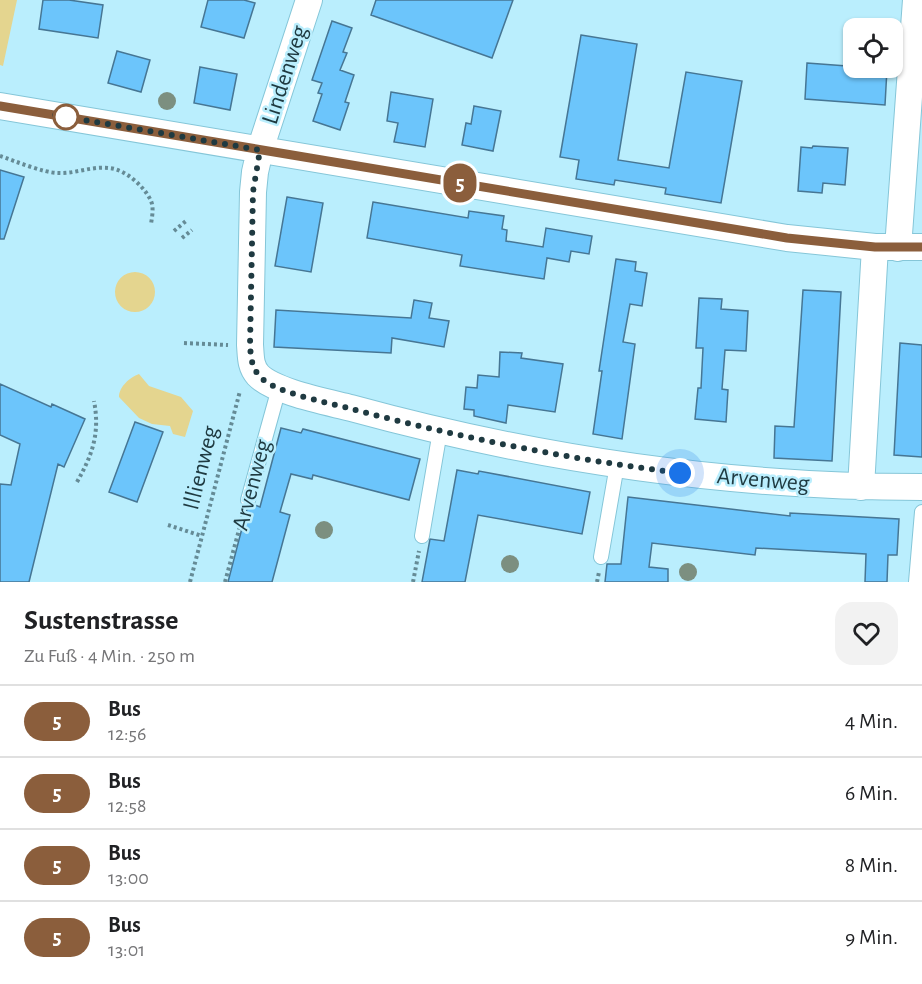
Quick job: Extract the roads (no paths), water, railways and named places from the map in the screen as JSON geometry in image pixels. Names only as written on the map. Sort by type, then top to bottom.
[{"type":"street","name":"Lindenweg","points":[[260,150],[309,0]]},
{"type":"street","points":[[861,487],[898,247],[916,0]]},
{"type":"street","points":[[0,106],[787,238],[898,247]]},
{"type":"street","name":"Arvenweg","points":[[260,150],[253,192],[251,355],[258,375],[279,388],[440,431],[617,465],[781,482],[861,487],[922,487]]},
{"type":"lane","name":"Arvenweg","points":[[248,500],[279,388]]},
{"type":"lane","points":[[422,536],[440,431]]},
{"type":"lane","points":[[601,557],[617,465]]},
{"type":"lane","points":[[916,582],[922,512]]}]
